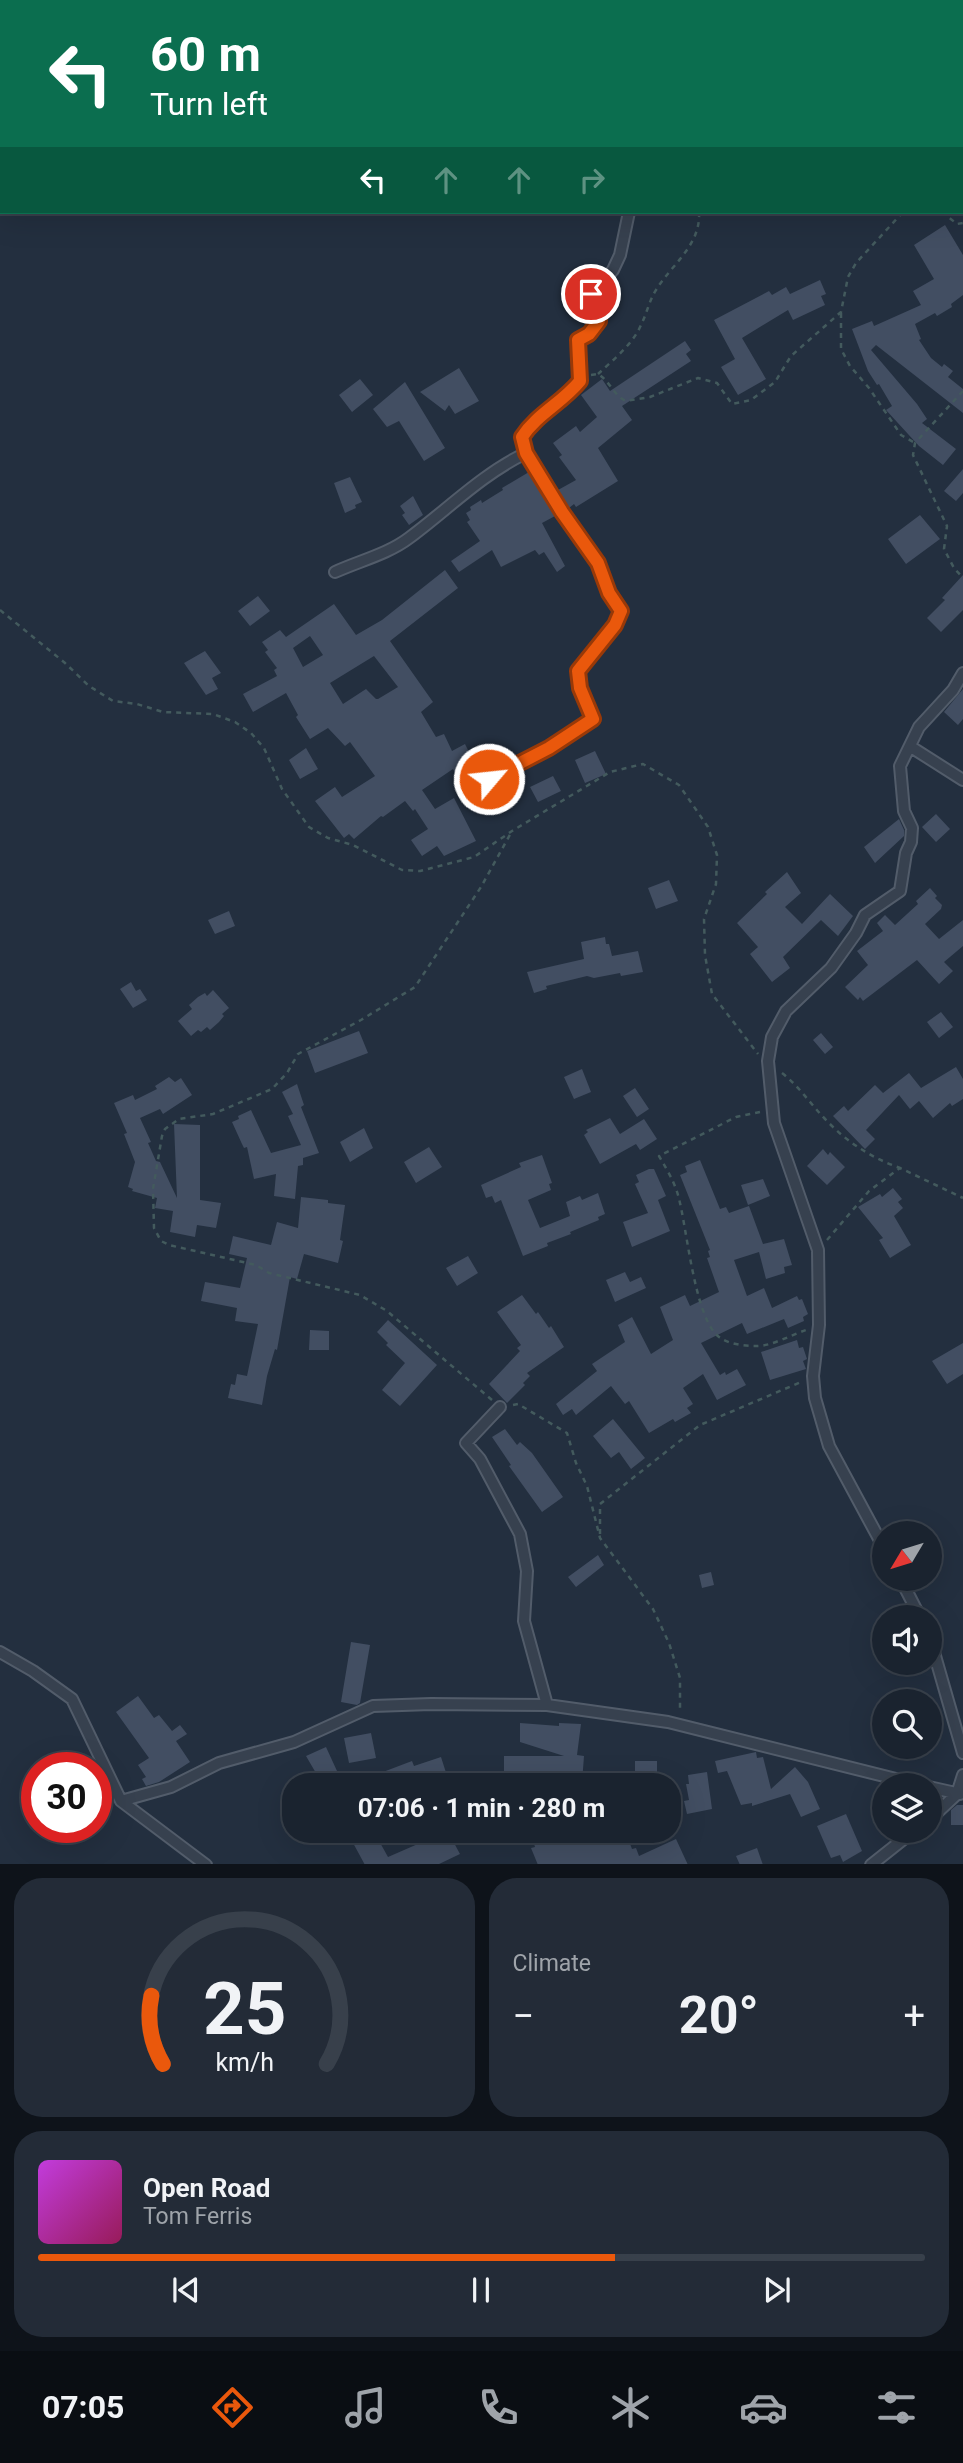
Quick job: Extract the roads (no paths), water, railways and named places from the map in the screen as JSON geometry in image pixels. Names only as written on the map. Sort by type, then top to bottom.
[{"type":"street","points":[[489,779],[549,748],[593,719],[580,688],[578,671],[615,625],[621,611],[609,593],[598,563],[562,512],[526,453],[522,437],[531,423],[570,394],[580,381],[578,340],[589,334],[599,321],[591,294],[613,270],[620,255],[629,214]]},
{"type":"street","points":[[335,572],[394,548],[500,466],[526,453]]},
{"type":"street","points":[[872,1525],[830,1446],[815,1398],[813,1376],[819,1325],[818,1250],[771,1111],[768,1061],[772,1037],[786,1010],[831,968],[856,933],[865,915],[900,891],[912,828],[904,811],[900,766],[919,727],[953,690],[963,673]]},
{"type":"street","points":[[911,747],[963,780]]},
{"type":"street","points":[[500,1407],[466,1443],[480,1459],[520,1534],[527,1571],[524,1621],[547,1705]]},
{"type":"street","points":[[0,1652],[33,1671],[72,1699],[121,1801],[206,1864]]},
{"type":"street","points":[[941,1675],[963,1753]]},
{"type":"street","points":[[121,1801],[171,1787],[219,1763],[294,1742],[373,1706],[547,1705],[681,1725],[872,1773]]},
{"type":"street","points":[[942,1809],[960,1794],[963,1775]]},
{"type":"street","points":[[942,1790],[960,1794]]},
{"type":"street","points":[[872,1864],[899,1843]]}]
